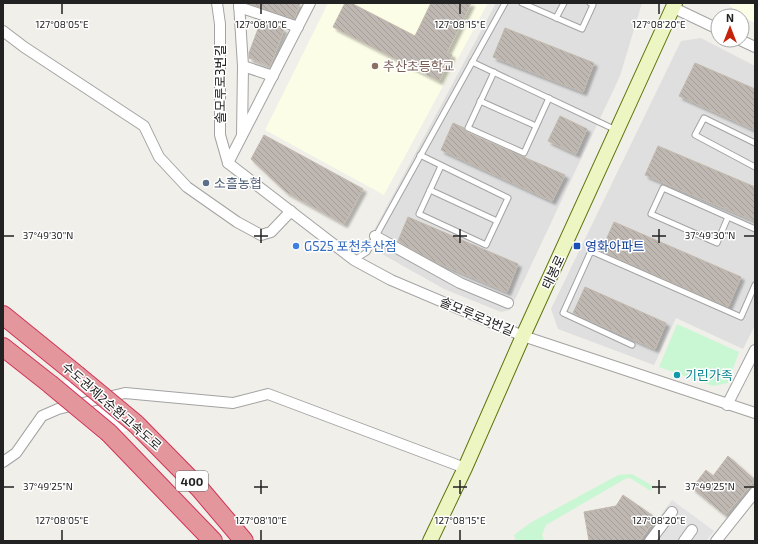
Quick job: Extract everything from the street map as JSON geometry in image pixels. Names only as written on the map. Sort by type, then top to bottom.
[{"type":"highway","name":"수도권제2순환고속도로","points":[[3,315],[136,424],[200,488],[244,541]]},
{"type":"highway","name":"수도권제2순환고속도로","points":[[3,347],[109,433],[213,541]]},
{"type":"main road","name":"태봉로","points":[[430,541],[465,468],[523,336],[674,6]]},
{"type":"street","name":"솔모루로3번길","points":[[217,3],[220,24],[220,135],[228,163],[354,260],[391,280],[523,336],[727,405],[755,413]]},
{"type":"street","name":"솔모루로3번길","points":[[228,163],[310,3]]},
{"type":"street","points":[[242,137],[243,66],[239,5],[298,27]]},
{"type":"street","points":[[674,6],[710,26]]},
{"type":"street","points":[[3,31],[24,47],[144,126],[159,157],[187,187],[237,222],[261,235],[271,232],[291,211]]},
{"type":"street","points":[[243,66],[273,76]]},
{"type":"street","points":[[375,236],[460,283],[508,303]]},
{"type":"street","points":[[727,405],[751,370],[755,350]]},
{"type":"street","points":[[3,462],[16,453],[42,416],[58,409],[125,393],[233,404],[268,394],[465,468]]},
{"type":"street","points":[[716,541],[755,492]]},
{"type":"street","points":[[650,541],[672,512]]},
{"type":"street","points":[[684,541],[692,530]]},
{"type":"lane","points":[[354,260],[367,252],[505,3]]},
{"type":"lane","points":[[522,3],[582,30],[593,4],[590,3]]},
{"type":"lane","points":[[556,18],[564,3]]},
{"type":"lane","points":[[472,62],[618,131]]},
{"type":"lane","points":[[494,72],[468,128],[524,152],[549,98]]},
{"type":"lane","points":[[480,101],[536,126]]},
{"type":"lane","points":[[755,143],[704,118],[695,135],[755,167]]},
{"type":"lane","points":[[420,155],[508,198],[486,245],[419,214],[441,166]]},
{"type":"lane","points":[[728,217],[717,243],[651,214],[663,188],[755,229]]},
{"type":"lane","points":[[430,190],[497,221]]},
{"type":"lane","points":[[632,345],[563,314],[591,251],[740,317],[755,285]]},
{"type":"shaded area","name":"추산초등학교","points":[[328,3],[488,3],[384,195],[265,130]]},
{"type":"shaded area","points":[[496,3],[642,3],[620,76],[510,310],[501,312],[444,289],[366,245]]},
{"type":"shaded area","points":[[728,3],[755,3],[755,23],[750,20],[750,8],[732,8]]},
{"type":"shaded area","points":[[701,38],[710,43],[710,48],[720,48],[755,66],[755,325],[743,349],[676,318],[654,365],[558,329],[551,309],[681,41]]},
{"type":"shaded area","points":[[672,500],[714,531],[706,541],[641,541]]},
{"type":"green space","points":[[677,324],[739,352],[728,383],[713,386],[659,367]]},
{"type":"green space","points":[[632,474],[653,486],[651,491],[630,478],[625,479],[546,525],[542,535],[544,541],[516,541],[514,535],[530,523],[618,475]]},
{"type":"pier","points":[[84,367],[146,421],[103,442],[47,394]]},
{"type":"building","points":[[247,3],[300,3],[294,19]]},
{"type":"building","name":"추산초등학교","points":[[345,3],[351,3],[415,36],[431,3],[471,3],[447,52],[452,55],[439,81],[333,27]]},
{"type":"building","points":[[261,21],[284,29],[270,66],[249,58],[249,53]]},
{"type":"building","points":[[505,28],[594,63],[583,92],[493,57]]},
{"type":"building","points":[[695,63],[755,89],[755,130],[679,96]]},
{"type":"building","points":[[560,116],[587,129],[576,154],[548,141]]},
{"type":"building","points":[[453,123],[464,128],[466,132],[565,175],[552,201],[441,150]]},
{"type":"building","points":[[264,135],[363,189],[344,224],[286,192],[251,159]]},
{"type":"building","points":[[658,146],[755,187],[755,221],[645,175]]},
{"type":"building","points":[[408,217],[518,264],[507,292],[431,260],[398,241]]},
{"type":"building","points":[[614,222],[741,277],[728,307],[601,251]]},
{"type":"building","points":[[585,287],[666,323],[655,349],[573,313]]},
{"type":"building","points":[[728,456],[755,480],[725,515],[692,488],[706,470],[713,476]]},
{"type":"building","points":[[623,495],[656,518],[639,541],[589,541],[584,512],[616,506]]},
{"type":"place","name":"추산초등학교","points":[[375,66]]},
{"type":"place","name":"소흘농협","points":[[206,183]]},
{"type":"place","name":"GS25 포천추산점","points":[[296,246]]},
{"type":"place","name":"영화아파트","points":[[577,246]]},
{"type":"place","name":"기린가족","points":[[677,375]]}]
